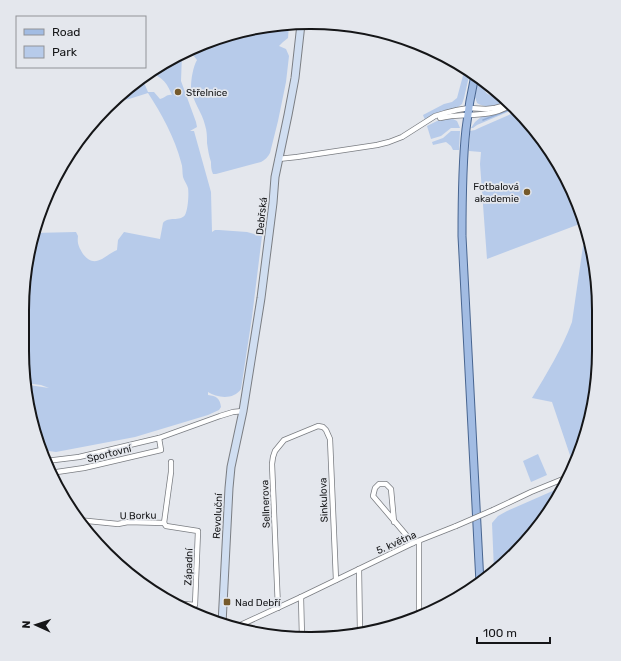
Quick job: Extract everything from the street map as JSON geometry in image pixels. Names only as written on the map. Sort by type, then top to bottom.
[{"type":"main road","name":"Debřská","points":[[243,411],[261,298],[275,177],[295,78],[300,30]]},
{"type":"main road","points":[[474,81],[466,129],[462,183],[462,236],[480,576]]},
{"type":"main road","name":"Revoluční","points":[[222,618],[229,488],[243,411]]},
{"type":"street","points":[[278,158],[297,157],[377,145],[402,137],[429,121],[445,116],[468,112],[483,114],[507,108]]},
{"type":"street","name":"Sportovní","points":[[51,460],[79,457],[159,438],[220,416],[243,411]]},
{"type":"street","name":"Sinkulova","points":[[318,426],[323,427],[326,430],[330,439],[336,580]]},
{"type":"street","name":"Sellnerova","points":[[278,608],[272,464],[273,457],[275,451],[284,440],[318,426]]},
{"type":"street","name":"Sportovní","points":[[57,472],[84,468],[161,450],[159,438]]},
{"type":"street","points":[[164,523],[171,462]]},
{"type":"street","name":"5. května","points":[[248,625],[278,608],[413,543],[456,526],[560,480]]},
{"type":"street","points":[[394,522],[391,489],[386,484],[379,484],[375,488],[373,496],[394,522],[413,543]]},
{"type":"street","name":"U Borku","points":[[86,521],[118,524],[128,522],[164,523],[166,526],[198,531]]},
{"type":"street","name":"Západní","points":[[189,604],[195,605],[198,531]]},
{"type":"street","points":[[419,541],[419,611]]},
{"type":"street","points":[[359,569],[360,628]]},
{"type":"street","points":[[301,597],[302,632]]},
{"type":"green space","points":[[289,30],[288,38],[279,46],[286,49],[289,56],[286,82],[278,121],[270,153],[261,162],[213,174],[211,170],[206,127],[193,97],[191,87],[192,73],[197,60],[193,55],[220,44],[256,34]]},
{"type":"green space","points":[[182,60],[181,81],[197,127],[190,131],[194,131],[211,192],[212,232],[219,230],[247,232],[262,236],[241,389],[234,395],[225,397],[216,396],[208,392],[208,395],[219,400],[221,407],[219,410],[208,415],[135,437],[56,452],[47,451],[34,405],[31,385],[49,388],[31,384],[29,350],[31,274],[40,233],[76,232],[83,254],[87,259],[96,261],[117,250],[118,240],[124,232],[160,239],[163,223],[165,221],[180,218],[185,215],[188,202],[188,188],[183,177],[182,166],[175,144],[158,109],[148,93],[124,100],[144,83],[148,92],[154,92],[160,99],[172,95],[164,81],[156,75]]},
{"type":"green space","points":[[463,74],[469,77],[462,104],[455,109],[437,113],[425,120],[423,115],[444,104],[452,102],[457,98]]},
{"type":"green space","points":[[478,84],[484,89],[486,93],[492,96],[502,104],[484,106],[477,103],[475,97]]},
{"type":"green space","points":[[508,109],[510,111],[471,128],[481,117]]},
{"type":"green space","name":"Fotbalová akademie","points":[[512,114],[545,154],[563,186],[578,225],[487,259],[480,164],[481,152],[469,151],[470,131]]},
{"type":"green space","points":[[451,118],[457,121],[460,128],[451,128],[441,136],[431,139],[427,126],[437,121]]},
{"type":"green space","points":[[451,131],[460,131],[459,150],[453,150],[446,142],[433,145],[432,142],[443,138]]},
{"type":"green space","points":[[584,245],[587,256],[590,274],[592,310],[590,387],[587,405],[571,458],[552,402],[532,398],[559,351],[572,322]]},
{"type":"green space","points":[[538,454],[547,475],[531,482],[523,461]]},
{"type":"green space","points":[[554,490],[534,522],[510,550],[494,564],[492,523],[498,516]]},
{"type":"waterway","points":[[483,120],[509,110]]},
{"type":"place","name":"Střelnice","points":[[178,92]]},
{"type":"place","name":"Fotbalová akademie","points":[[527,192]]},
{"type":"place","name":"Nad Debří","points":[[227,602]]}]
